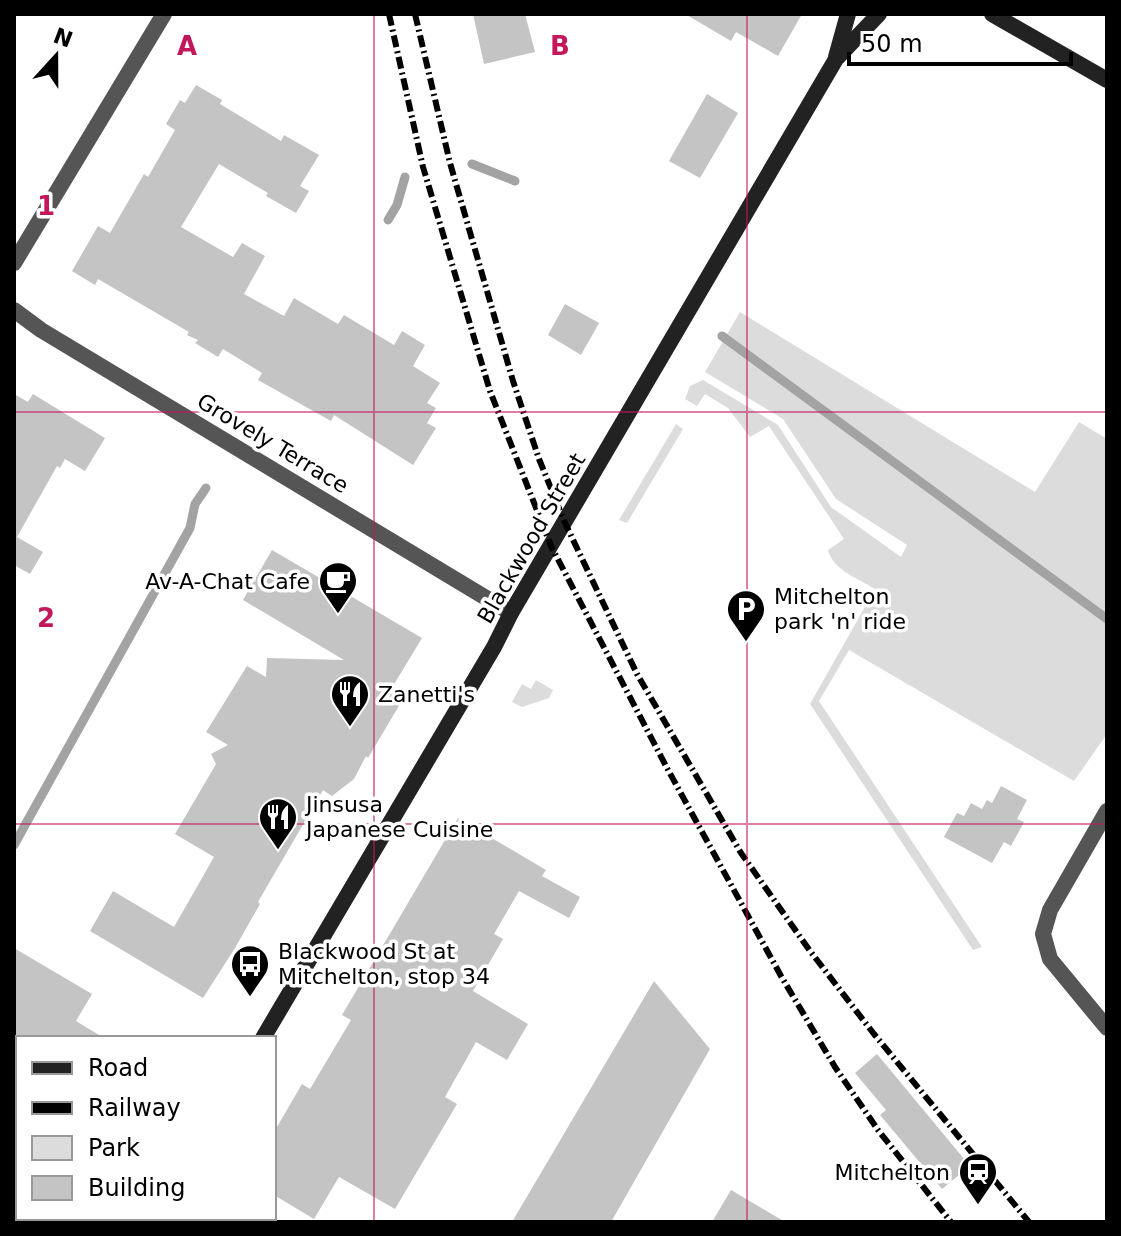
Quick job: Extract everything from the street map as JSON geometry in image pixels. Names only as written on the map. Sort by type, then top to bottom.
[{"type":"street","points":[[14,263],[164,14]]},
{"type":"street","name":"Blackwood Street","points":[[836,59],[848,14]]},
{"type":"street","name":"Blackwood Street","points":[[264,1036],[836,59],[879,14]]},
{"type":"street","points":[[992,14],[1107,80]]},
{"type":"street","name":"Grovely Terrace","points":[[14,310],[41,330],[511,613]]},
{"type":"street","points":[[1107,811],[1050,910],[1043,934],[1050,959],[1107,1028]]},
{"type":"green space","points":[[740,312],[1035,492],[1079,422],[1107,439],[1107,734],[1074,781],[849,650],[819,701],[982,947],[973,950],[810,704],[875,589],[847,573],[831,557],[828,550],[844,539],[769,426],[750,437],[728,408],[705,394],[697,406],[685,399],[690,386],[703,380],[778,425],[831,507],[901,557],[907,545],[836,499],[783,419],[705,372]]},
{"type":"green space","points":[[676,424],[683,429],[627,523],[619,520]]},
{"type":"green space","points":[[536,680],[553,690],[549,698],[522,707],[512,702],[522,684],[531,689]]},
{"type":"building","points":[[473,14],[525,14],[535,52],[484,64]]},
{"type":"building","points":[[685,14],[802,14],[778,56],[736,32],[731,41]]},
{"type":"building","points":[[196,85],[222,100],[220,104],[281,141],[284,135],[319,155],[300,186],[309,191],[296,213],[219,164],[181,227],[233,257],[242,243],[265,256],[244,294],[284,316],[294,298],[338,324],[344,315],[394,345],[402,331],[425,345],[413,366],[440,383],[427,403],[436,408],[427,423],[436,428],[413,465],[334,415],[331,421],[258,380],[262,373],[223,349],[218,357],[195,343],[198,340],[187,335],[189,332],[98,279],[95,285],[72,271],[98,226],[110,233],[144,174],[148,177],[175,130],[166,124],[180,100],[185,103]]},
{"type":"building","points":[[707,94],[738,113],[700,178],[669,161]]},
{"type":"building","points":[[565,304],[599,323],[581,355],[548,335]]},
{"type":"building","points":[[14,394],[28,402],[33,394],[105,438],[85,471],[65,459],[60,468],[57,466],[17,537],[43,552],[30,574],[14,565]]},
{"type":"building","points":[[272,550],[422,638],[390,691],[403,699],[368,758],[366,756],[354,779],[332,796],[323,790],[235,948],[203,998],[90,931],[113,891],[174,927],[214,857],[175,834],[216,764],[211,754],[228,745],[206,732],[247,666],[266,677],[267,658],[344,660],[243,600]]},
{"type":"building","points":[[1001,786],[1027,800],[1017,819],[1024,822],[1011,846],[1004,842],[992,863],[944,837],[957,813],[964,816],[971,803],[982,809],[987,800],[992,803]]},
{"type":"building","points":[[458,818],[546,870],[542,876],[580,897],[569,918],[519,891],[494,934],[503,939],[473,991],[528,1024],[507,1060],[476,1042],[445,1097],[457,1104],[395,1209],[339,1177],[314,1219],[276,1196],[276,1129],[302,1084],[310,1089],[351,1020],[342,1015]]},
{"type":"building","points":[[14,948],[92,994],[76,1021],[101,1036],[14,1038]]},
{"type":"building","points":[[654,981],[710,1049],[611,1222],[512,1222]]},
{"type":"building","points":[[877,1054],[970,1166],[942,1189],[880,1115],[886,1110],[855,1073]]},
{"type":"building","points":[[731,1190],[785,1222],[712,1222]]},
{"type":"waterway","points":[[472,164],[515,181]]},
{"type":"waterway","points":[[388,220],[397,205],[405,177]]},
{"type":"waterway","points":[[722,336],[1107,619]]},
{"type":"waterway","points":[[14,845],[190,528],[195,504],[206,488]]},
{"type":"railway","points":[[389,14],[423,167],[490,391],[551,546],[667,768],[781,976],[835,1067],[878,1130],[951,1222]]},
{"type":"railway","points":[[415,14],[450,163],[513,381],[539,459],[565,523],[637,674],[741,853],[810,951],[1029,1222]]},
{"type":"place","name":"Av-A-Chat Cafe","points":[[338,615]]},
{"type":"place","name":"Mitchelton park 'n' ride","points":[[746,643]]},
{"type":"place","name":"Zanetti's","points":[[350,728]]},
{"type":"place","name":"Jinsusa Japanese Cuisine","points":[[278,851]]},
{"type":"place","name":"Blackwood St at Mitchelton, stop 34","points":[[250,998]]},
{"type":"place","name":"Mitchelton","points":[[978,1206]]}]
